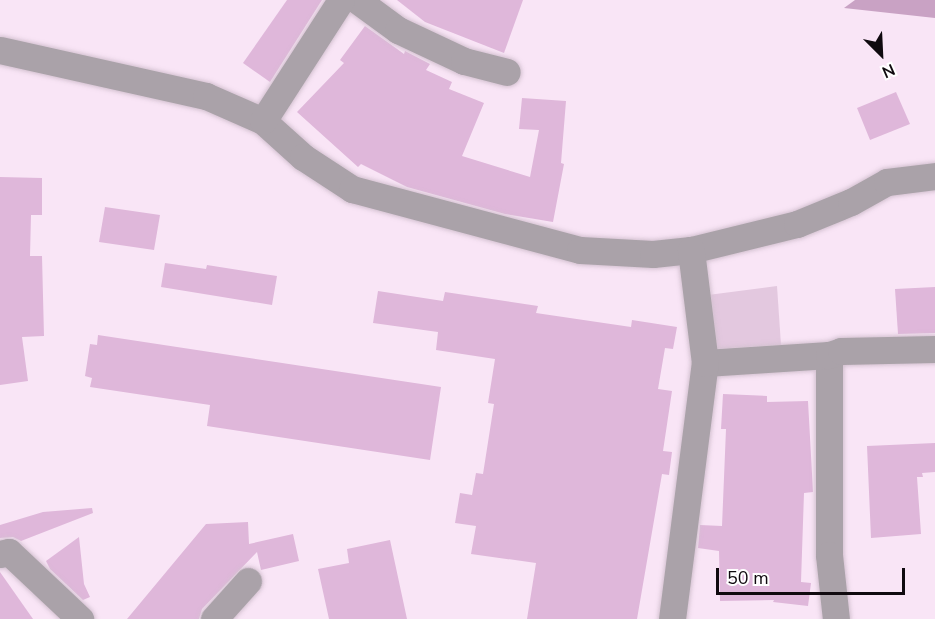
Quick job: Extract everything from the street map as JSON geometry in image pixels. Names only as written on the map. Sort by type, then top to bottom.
[{"type":"street","points":[[263,121],[341,0]]},
{"type":"street","points":[[357,0],[398,30],[464,61],[507,72]]},
{"type":"street","points":[[0,50],[206,96],[263,121],[303,157],[352,189],[580,250],[653,254],[692,250],[797,224],[851,202],[887,182],[935,176]]},
{"type":"street","points":[[672,619],[705,363],[692,250]]},
{"type":"street","points":[[705,363],[829,355],[841,351],[935,349]]},
{"type":"street","points":[[829,355],[829,555],[836,619]]},
{"type":"street","points":[[0,554],[9,552],[80,619]]},
{"type":"street","points":[[214,619],[248,581]]},
{"type":"shaded area","points":[[855,0],[935,0],[935,18],[844,8]]},
{"type":"shaded area","points":[[777,286],[781,345],[714,349],[708,295]]},
{"type":"building","points":[[287,0],[322,0],[270,82],[243,63]]},
{"type":"building","points":[[397,0],[523,0],[504,53],[425,22]]},
{"type":"building","points":[[365,26],[404,54],[405,51],[430,64],[426,70],[452,82],[449,89],[484,103],[462,156],[530,177],[539,130],[519,129],[522,98],[566,101],[561,163],[564,164],[553,222],[505,214],[407,187],[361,164],[358,167],[297,112],[344,63],[340,60]]},
{"type":"building","points":[[896,92],[910,124],[870,140],[857,108]]},
{"type":"building","points":[[0,177],[42,178],[42,215],[31,215],[30,256],[42,256],[44,336],[22,337],[28,381],[0,385]]},
{"type":"building","points":[[105,207],[160,215],[154,250],[99,242]]},
{"type":"building","points":[[165,263],[206,269],[207,265],[277,276],[272,305],[161,287]]},
{"type":"building","points":[[935,287],[935,333],[898,334],[895,289]]},
{"type":"building","points":[[378,291],[443,301],[445,292],[538,306],[536,313],[631,327],[632,320],[677,327],[673,349],[665,348],[658,389],[672,391],[663,451],[672,452],[669,475],[662,474],[637,619],[527,619],[536,563],[471,554],[476,526],[455,523],[460,493],[472,495],[476,473],[483,474],[494,404],[488,403],[495,359],[436,350],[438,332],[373,323]]},
{"type":"building","points":[[98,335],[441,387],[430,460],[207,426],[210,405],[90,387],[92,378],[85,376],[90,344],[97,345]]},
{"type":"building","points":[[723,394],[767,396],[767,402],[808,401],[813,492],[804,493],[801,582],[811,583],[808,606],[773,602],[774,600],[720,601],[719,551],[698,548],[700,525],[722,526],[726,429],[721,429]]},
{"type":"building","points":[[935,443],[935,472],[922,473],[923,477],[917,477],[921,534],[871,538],[867,446]]},
{"type":"building","points":[[92,508],[93,513],[21,541],[13,537],[0,538],[0,525],[43,512]]},
{"type":"building","points":[[248,522],[249,544],[293,534],[299,561],[261,570],[257,552],[202,609],[199,619],[127,619],[206,524]]},
{"type":"building","points":[[79,537],[84,584],[90,597],[83,600],[50,569],[46,561]]},
{"type":"building","points":[[390,540],[407,619],[329,619],[318,569],[349,563],[347,549]]},
{"type":"building","points":[[0,572],[33,619],[0,619]]}]
